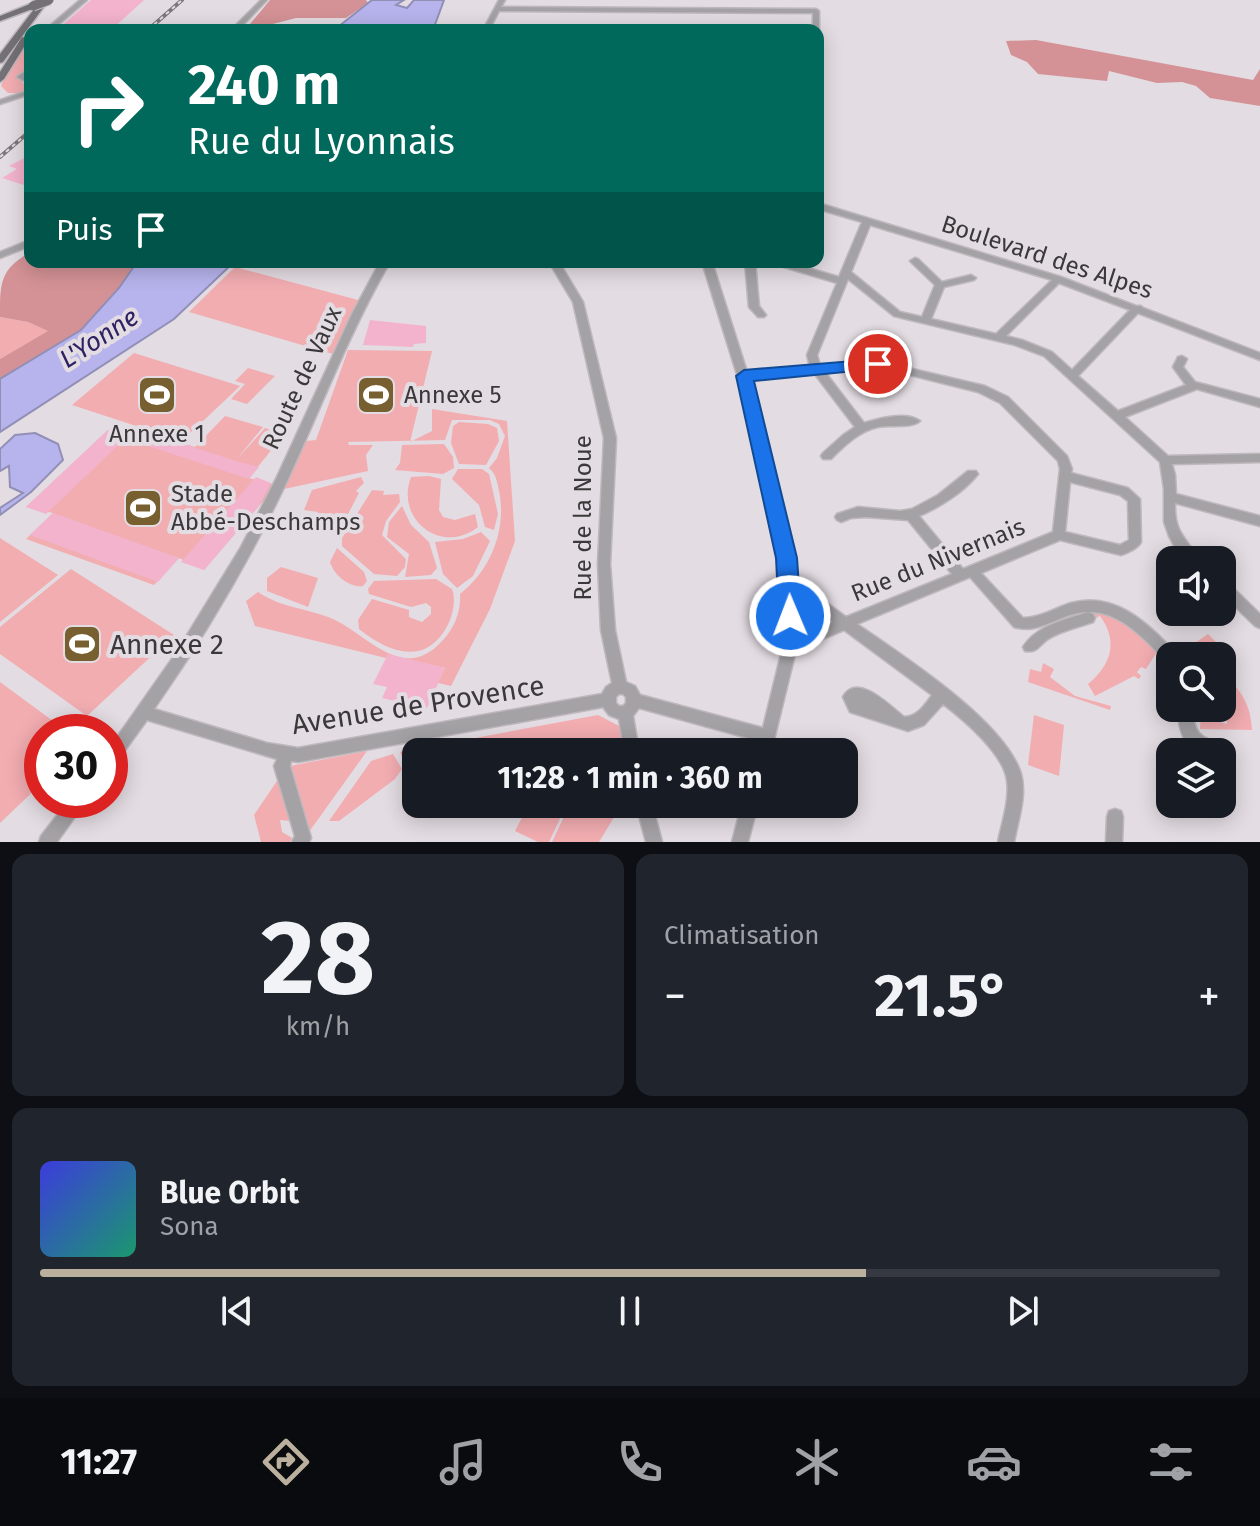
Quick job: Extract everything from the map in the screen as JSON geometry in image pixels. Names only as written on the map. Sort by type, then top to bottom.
[{"type":"main road","points":[[0,16],[30,3],[46,0]]},
{"type":"main road","points":[[33,24],[46,0]]},
{"type":"main road","points":[[28,24],[46,0]]},
{"type":"main road","points":[[0,60],[24,29]]},
{"type":"main road","points":[[0,79],[24,40]]},
{"type":"street","points":[[55,24],[84,0]]},
{"type":"street","points":[[240,24],[264,0]]},
{"type":"street","points":[[489,24],[502,0]]},
{"type":"street","points":[[496,9],[816,11],[816,24]]},
{"type":"street","points":[[0,95],[24,93]]},
{"type":"street","points":[[0,102],[24,94]]},
{"type":"street","name":"Boulevard des Alpes","points":[[824,208],[1058,279],[1260,357]]},
{"type":"street","points":[[860,426],[816,368],[812,355],[867,221]]},
{"type":"street","points":[[0,255],[24,245]]},
{"type":"street","points":[[915,261],[940,285]]},
{"type":"street","name":"Route de Vaux","points":[[128,735],[230,576],[273,497],[313,404],[382,268]]},
{"type":"street","name":"Rue de la Noue","points":[[558,268],[578,302],[610,438],[604,564],[608,630],[620,687]]},
{"type":"street","points":[[631,738],[630,706],[631,690],[620,687],[614,689],[608,700],[613,710],[630,706],[768,736],[790,646],[790,588],[778,518],[744,376],[709,268]]},
{"type":"street","points":[[751,268],[754,307],[761,315]]},
{"type":"street","points":[[799,268],[866,289],[888,310],[999,337],[1048,354],[1119,415],[1165,460],[1171,536],[1181,546]]},
{"type":"street","points":[[940,285],[971,278]]},
{"type":"street","points":[[999,337],[1058,279]]},
{"type":"street","points":[[842,280],[866,289]]},
{"type":"street","points":[[925,321],[940,285]]},
{"type":"street","points":[[1073,375],[1138,308]]},
{"type":"street","points":[[1182,359],[1178,367],[1192,386]]},
{"type":"street","points":[[744,376],[878,364],[995,394],[1059,453],[1065,464],[1059,535],[1121,550],[1135,542],[1134,499],[1124,491],[1065,476]]},
{"type":"street","points":[[1119,415],[1192,386],[1260,403]]},
{"type":"street","points":[[827,456],[860,426],[893,420],[915,421]]},
{"type":"street","points":[[1165,460],[1260,458]]},
{"type":"street","points":[[841,517],[857,511],[911,515],[954,490],[972,474]]},
{"type":"street","points":[[1169,497],[1260,521]]},
{"type":"street","points":[[911,515],[1019,623],[1030,625],[1078,605],[1090,604],[1132,618],[1156,642]]},
{"type":"street","name":"Rue du Nivernais","points":[[790,646],[1059,535]]},
{"type":"street","points":[[790,588],[801,592],[990,735],[1014,775],[1006,842]]},
{"type":"street","points":[[1236,599],[1260,622]]},
{"type":"street","points":[[1030,647],[1044,634],[1088,618]]},
{"type":"street","points":[[901,723],[915,724],[941,695]]},
{"type":"street","name":"Avenue de Provence","points":[[144,713],[286,753],[366,744],[608,700]]},
{"type":"street","points":[[286,753],[282,766],[303,838],[300,842]]},
{"type":"street","points":[[1114,842],[1115,817]]},
{"type":"street","points":[[47,842],[65,818]]},
{"type":"street","points":[[648,818],[654,842]]},
{"type":"street","points":[[740,842],[746,818]]},
{"type":"shaded area","points":[[270,0],[366,0],[368,3],[346,18],[296,18],[273,24],[250,24]]},
{"type":"shaded area","points":[[1036,40],[1253,80],[1260,69],[1260,106],[1210,98],[1196,86],[1182,82],[1157,83],[1109,71],[1107,81],[1038,74],[1027,62],[1011,55],[1006,41]]},
{"type":"shaded area","points":[[24,48],[24,73],[18,78],[24,84],[24,92],[8,93],[1,86]]},
{"type":"shaded area","points":[[24,256],[24,268],[133,268],[120,288],[81,330],[0,379],[0,359],[48,331],[28,322],[0,317],[4,278]]},
{"type":"shaded area","points":[[234,268],[358,300],[333,354],[189,312]]},
{"type":"shaded area","points":[[0,317],[28,322],[49,331],[0,359]]},
{"type":"shaded area","name":"Annexe 5","points":[[348,350],[432,351],[410,441],[348,442],[349,445],[373,445],[366,455],[368,471],[284,489],[305,441],[316,440]]},
{"type":"shaded area","name":"Annexe 1","points":[[134,353],[240,386],[182,441],[72,405]]},
{"type":"shaded area","points":[[248,368],[275,376],[247,404],[231,399],[245,384],[235,381]]},
{"type":"shaded area","points":[[432,409],[507,421],[515,541],[490,609],[451,686],[438,683],[445,668],[388,655],[386,658],[255,626],[246,601],[258,592],[283,604],[328,617],[398,657],[413,658],[428,653],[443,640],[456,618],[460,594],[480,573],[494,548],[501,520],[501,505],[495,475],[489,468],[497,458],[505,436],[499,424],[490,420],[452,420],[445,440],[413,441],[432,431]]},
{"type":"shaded area","name":"Stade Abbé-Deschamps","points":[[225,416],[263,427],[236,460],[265,428],[284,434],[249,478],[277,485],[204,570],[179,558],[154,585],[26,539],[53,513],[26,507],[108,430],[130,440],[141,430],[195,447]]},
{"type":"shaded area","points":[[459,422],[488,424],[497,428],[499,441],[486,465],[459,464],[451,443],[453,426]]},
{"type":"shaded area","points":[[444,444],[453,457],[454,468],[443,474],[395,470],[400,463],[402,445]]},
{"type":"shaded area","points":[[458,469],[482,469],[489,474],[498,514],[494,530],[485,527],[479,505],[452,479]]},
{"type":"shaded area","points":[[361,477],[364,483],[356,491],[359,493],[337,535],[315,530],[312,525],[318,512],[304,510],[312,490]]},
{"type":"shaded area","points":[[411,477],[441,479],[439,510],[443,517],[455,520],[475,514],[478,527],[464,535],[450,537],[436,535],[415,519],[408,492]]},
{"type":"shaded area","points":[[372,490],[384,491],[383,495],[399,494],[400,502],[386,521],[382,535],[406,559],[405,567],[397,576],[374,574],[342,546],[342,538]]},
{"type":"shaded area","points":[[402,506],[411,525],[429,542],[437,568],[431,575],[405,577],[409,554],[387,537],[389,522]]},
{"type":"shaded area","points":[[481,532],[490,541],[473,576],[457,588],[443,574],[435,542],[463,539]]},
{"type":"shaded area","points":[[0,538],[58,575],[0,622]]},
{"type":"shaded area","points":[[337,548],[364,572],[367,581],[363,586],[347,583],[335,572],[330,562]]},
{"type":"shaded area","points":[[281,567],[318,578],[308,607],[267,591],[267,578]]},
{"type":"shaded area","name":"Annexe 2","points":[[71,569],[174,635],[89,714],[84,714],[0,654],[0,627]]},
{"type":"shaded area","points":[[436,579],[452,589],[454,598],[451,617],[435,643],[418,651],[402,651],[378,642],[359,629],[358,620],[372,599],[409,610],[409,617],[422,622],[431,614],[431,607],[426,603],[411,607],[369,594],[368,589],[374,581]]},
{"type":"shaded area","points":[[1094,613],[1126,619],[1156,651],[1146,669],[1141,667],[1137,672],[1141,676],[1139,679],[1134,676],[1095,696],[1088,684],[1107,661],[1111,644],[1100,616],[1093,619]]},
{"type":"shaded area","points":[[1208,634],[1216,642],[1196,642]]},
{"type":"shaded area","points":[[1043,663],[1054,669],[1050,677],[1075,696],[1111,706],[1110,710],[1028,682],[1030,669],[1041,672]]},
{"type":"shaded area","points":[[0,682],[44,714],[24,714],[24,800],[0,823]]},
{"type":"shaded area","points":[[1236,687],[1245,700],[1252,730],[1200,729],[1200,722],[1236,722]]},
{"type":"shaded area","points":[[598,715],[619,726],[622,738],[475,738]]},
{"type":"shaded area","points":[[1034,715],[1064,725],[1059,776],[1028,765]]},
{"type":"shaded area","points":[[367,751],[306,836],[285,767]]},
{"type":"shaded area","points":[[393,754],[402,769],[395,779],[339,821],[329,821],[371,761]]},
{"type":"shaded area","points":[[279,778],[290,821],[280,820],[282,832],[292,838],[290,842],[261,842],[254,815]]},
{"type":"shaded area","points":[[522,818],[560,818],[549,842],[538,842],[515,831]]},
{"type":"shaded area","points":[[563,818],[614,818],[599,842],[552,842]]},
{"type":"water","points":[[372,0],[404,0],[396,5],[407,8],[414,0],[444,0],[435,24],[342,24]]},
{"type":"water","name":"L'Yonne","points":[[133,268],[228,268],[174,319],[0,432],[0,379],[81,330]]},
{"type":"water","points":[[35,433],[58,444],[63,460],[31,492],[0,515],[0,508],[23,493],[10,487],[9,466],[0,471],[0,449],[15,435]]},
{"type":"building","points":[[91,0],[144,0],[118,24],[64,24]]},
{"type":"building","points":[[24,158],[24,185],[2,178],[17,169],[9,166]]},
{"type":"building","points":[[370,320],[426,326],[426,343],[414,344],[413,347],[363,345]]},
{"type":"building","points":[[108,430],[127,437],[46,514],[26,507]]},
{"type":"building","points":[[141,430],[259,467],[249,479],[130,440]]},
{"type":"building","points":[[256,477],[271,483],[259,505],[204,570],[181,562]]},
{"type":"building","points":[[53,513],[179,558],[158,582],[30,535]]},
{"type":"building","points":[[388,654],[445,668],[427,708],[382,698],[387,687],[373,684]]},
{"type":"railway","points":[[155,24],[182,0]]},
{"type":"railway","points":[[0,157],[24,136]]},
{"type":"place","name":"Annexe 1","points":[[157,395]]},
{"type":"place","name":"Annexe 5","points":[[376,395]]},
{"type":"place","name":"Stade Abbé-Deschamps","points":[[143,508]]},
{"type":"place","name":"Annexe 2","points":[[82,644]]},
{"type":"route","points":[[790,616],[787,558],[744,376],[878,364]]}]
